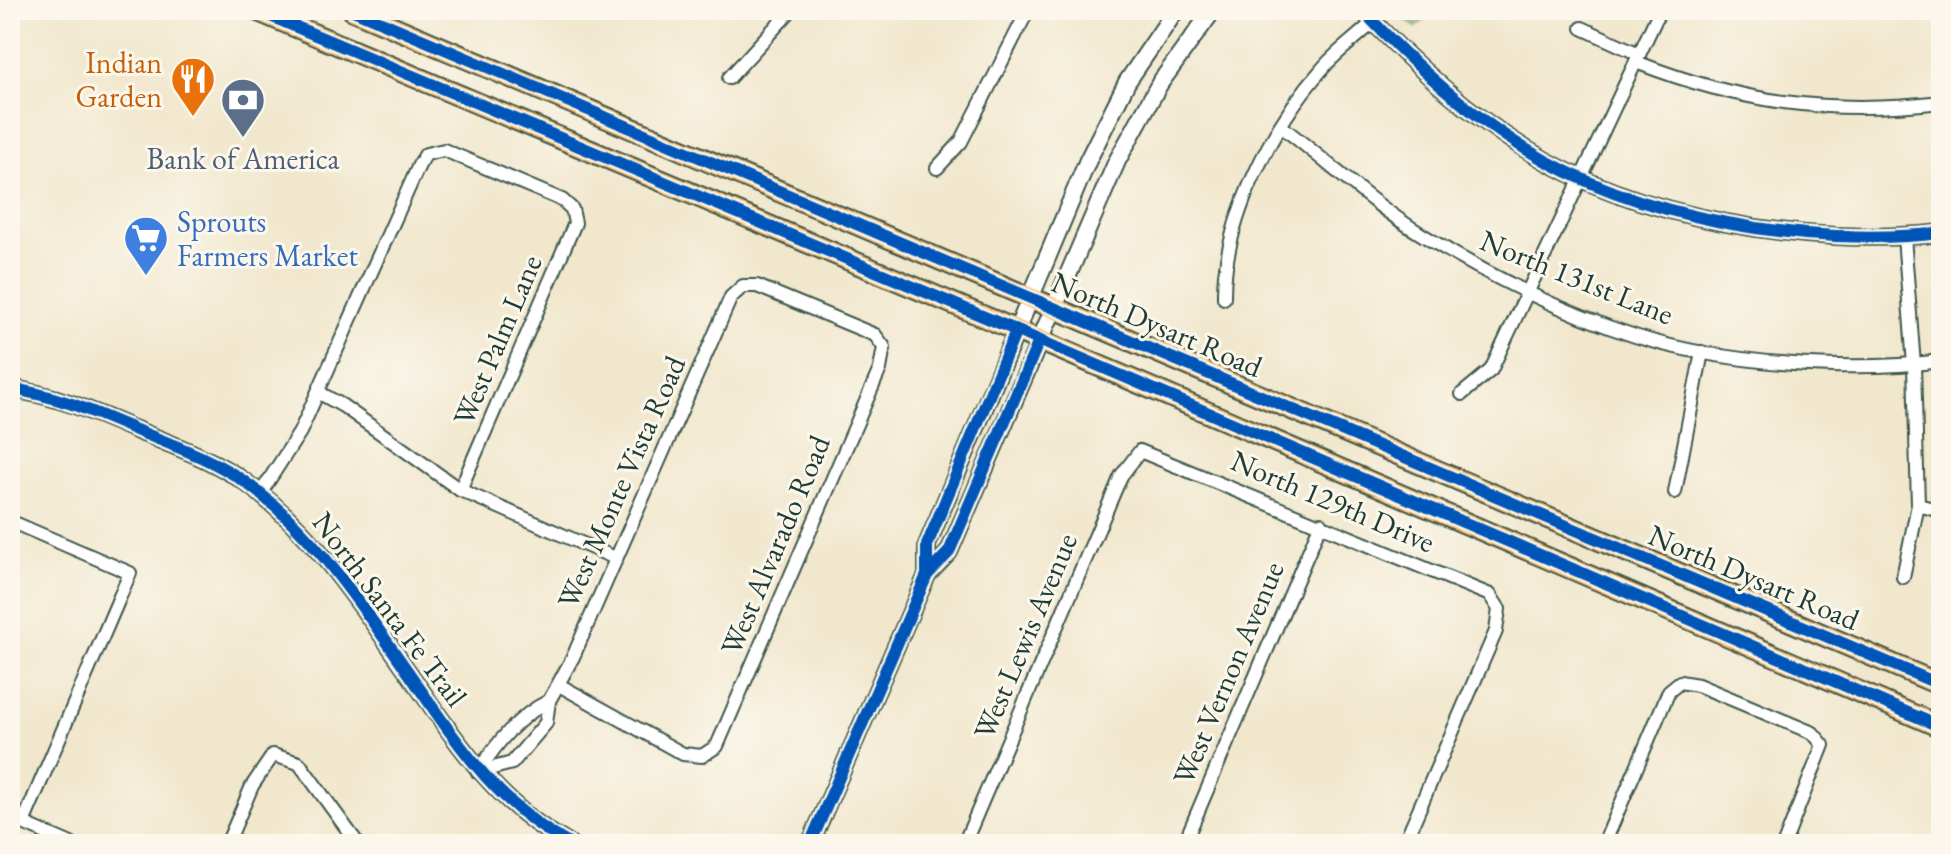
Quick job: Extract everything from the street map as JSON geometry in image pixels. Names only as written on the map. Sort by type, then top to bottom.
[{"type":"main road","name":"North Dysart Road","points":[[256,10],[1941,727]]},
{"type":"main road","name":"North Dysart Road","points":[[353,10],[1941,685]]},
{"type":"street","points":[[729,78],[791,10]]},
{"type":"street","points":[[927,575],[927,545],[1029,298],[1113,106],[1176,10]]},
{"type":"street","points":[[810,844],[927,575],[949,552],[1130,136],[1160,83],[1213,10]]},
{"type":"street","points":[[1462,394],[1491,370],[1660,10]]},
{"type":"street","points":[[937,168],[961,142],[1022,12]]},
{"type":"street","points":[[1224,298],[1223,264],[1236,218],[1282,127],[1324,66],[1368,16],[1420,69],[1525,149],[1623,196],[1763,231],[1904,237],[1941,233]]},
{"type":"street","points":[[1582,28],[1638,58],[1733,95],[1798,107],[1851,109],[1941,102]]},
{"type":"street","name":"North 131st Lane","points":[[1282,127],[1418,233],[1529,292],[1634,335],[1702,352],[1831,365],[1914,365],[1941,361]]},
{"type":"street","name":"West Palm Lane","points":[[318,392],[426,154],[444,150],[562,200],[572,209],[575,223],[460,490]]},
{"type":"street","points":[[1903,577],[1918,505],[1914,365],[1904,237]]},
{"type":"street","name":"West Monte Vista Road","points":[[478,772],[512,763],[546,723],[549,701],[559,685],[731,297],[743,286],[757,286],[875,335],[884,347]]},
{"type":"street","name":"West Alvarado Road","points":[[559,685],[683,754],[702,756],[717,746],[880,369],[884,347]]},
{"type":"street","points":[[1675,492],[1702,352]]},
{"type":"street","name":"North Santa Fe Trail","points":[[10,389],[48,396],[116,422],[221,469],[260,494],[296,525],[334,568],[478,772],[517,808],[569,844]]},
{"type":"street","points":[[260,494],[300,432],[318,392],[343,406],[460,490],[615,558]]},
{"type":"street","name":"North 129th Drive","points":[[1140,451],[1490,595],[1499,609],[1496,631],[1404,844]]},
{"type":"street","name":"West Lewis Avenue","points":[[964,844],[1121,476],[1140,451]]},
{"type":"street","points":[[1918,505],[1941,511]]},
{"type":"street","points":[[10,521],[130,573],[23,823],[71,844]]},
{"type":"street","name":"West Vernon Avenue","points":[[1184,844],[1321,523]]},
{"type":"street","points":[[1604,844],[1669,691],[1680,682],[1698,685],[1813,733],[1823,745],[1784,844]]},
{"type":"street","name":"West Monte Vista Road","points":[[478,772],[493,749],[529,711],[549,701]]},
{"type":"street","points":[[227,844],[252,786],[273,755],[299,763],[358,844]]},
{"type":"green space","points":[[1394,10],[1434,10],[1416,27]]},
{"type":"cycle path","points":[[256,10],[999,323],[1941,727]]},
{"type":"cycle path","points":[[353,10],[1941,685]]},
{"type":"cycle path","points":[[1362,10],[1438,84],[1480,118],[1569,173],[1618,193],[1725,223],[1781,231],[1890,237],[1941,233]]},
{"type":"cycle path","points":[[927,575],[927,545],[1016,331]]},
{"type":"cycle path","points":[[810,844],[927,575],[949,552],[1039,341]]},
{"type":"cycle path","points":[[10,389],[74,405],[192,453],[233,474],[270,502],[314,545],[333,569],[477,767],[518,809],[569,844]]},
{"type":"place","name":"Indian Garden","points":[[193,118]]},
{"type":"place","name":"Bank of America","points":[[243,139]]},
{"type":"place","name":"Sprouts Farmers Market","points":[[146,277]]}]
